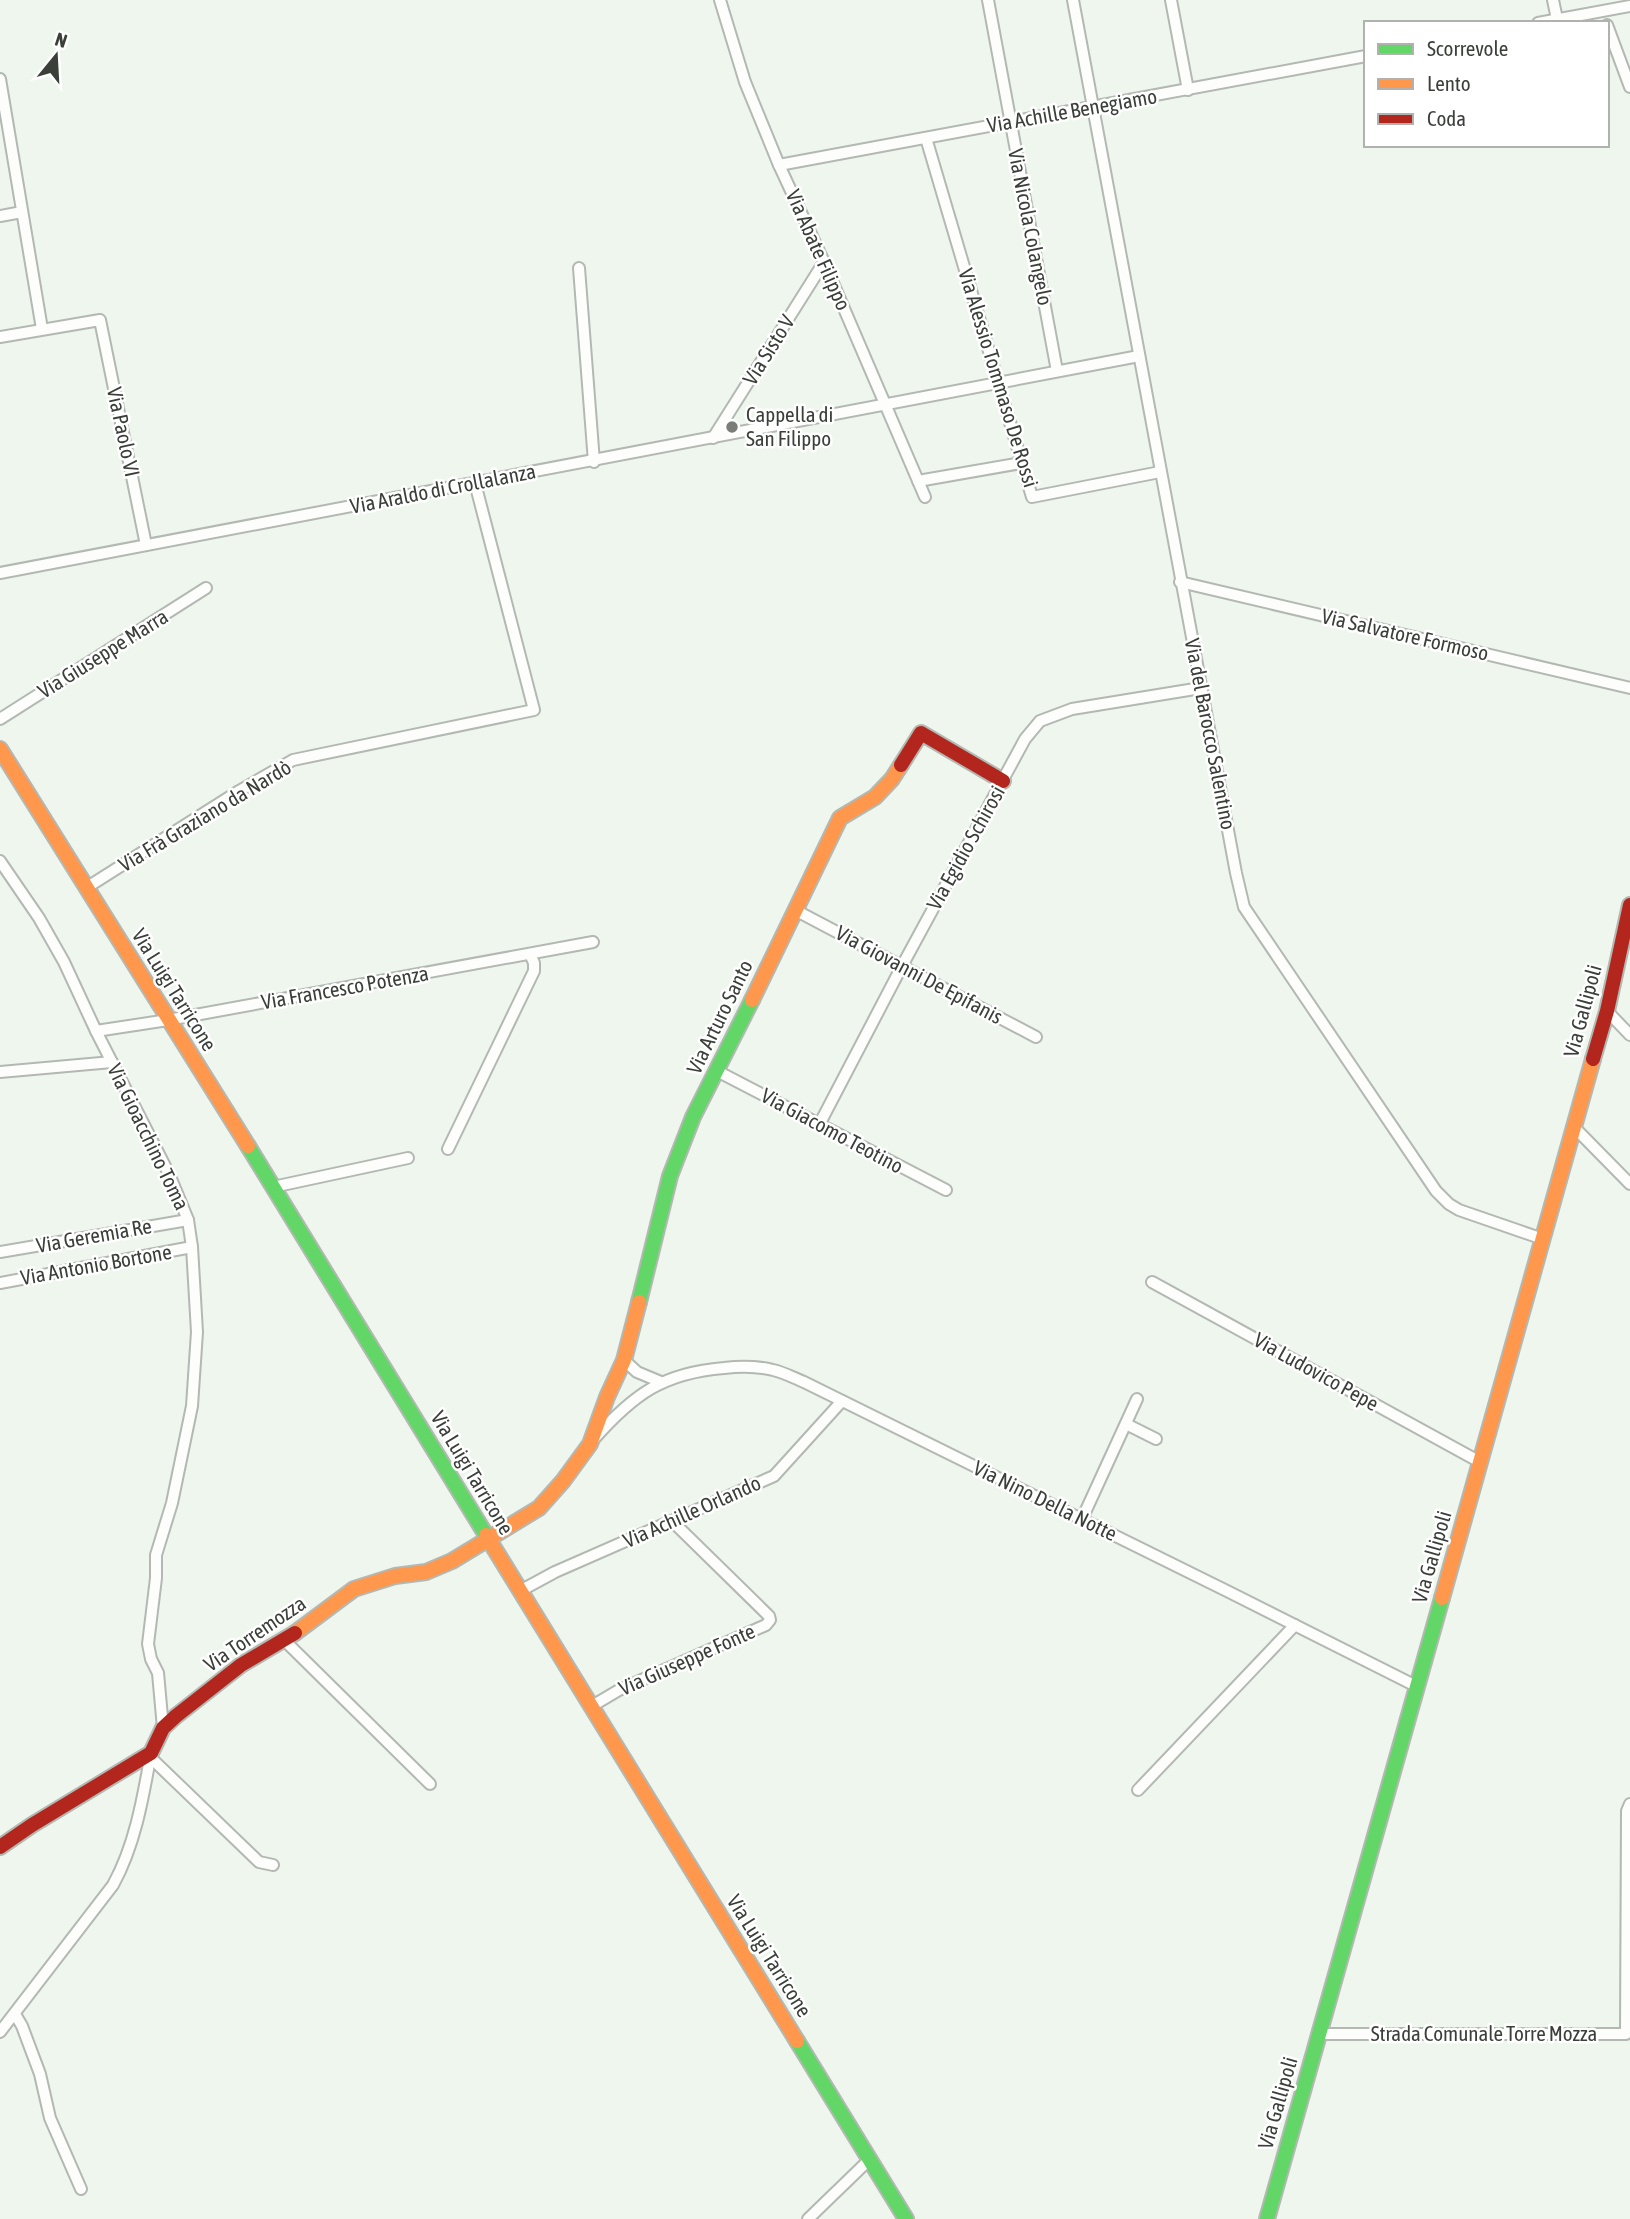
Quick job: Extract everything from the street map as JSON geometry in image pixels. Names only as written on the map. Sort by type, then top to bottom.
[{"type":"main road","name":"Via Arturo Santo","points":[[489,1541],[539,1508],[590,1444],[624,1360],[670,1176],[693,1117],[798,912],[840,818],[875,797],[892,779],[921,733],[1003,781]]},
{"type":"main road","name":"Via Luigi Tarricone","points":[[0,749],[273,1187],[906,2219]]},
{"type":"main road","name":"Via Gallipoli","points":[[1267,2219],[1607,1011],[1630,905]]},
{"type":"main road","name":"Via Torremozza","points":[[151,1755],[163,1728],[241,1665],[285,1641],[355,1589],[396,1576],[426,1572],[489,1541]]},
{"type":"main road","points":[[0,1847],[32,1825],[151,1755]]},
{"type":"street","name":"Via Abate Filippo","points":[[720,0],[745,82],[779,165],[824,262],[925,497]]},
{"type":"street","name":"Via Nicola Colangelo","points":[[988,0],[1057,371]]},
{"type":"street","name":"Via del Barocco Salentino","points":[[1073,0],[1244,907],[1436,1191],[1459,1210],[1543,1239]]},
{"type":"street","points":[[1171,0],[1188,90]]},
{"type":"street","points":[[1553,0],[1557,19]]},
{"type":"street","points":[[1548,21],[1605,20],[1630,6]]},
{"type":"street","points":[[1609,31],[1630,87]]},
{"type":"street","name":"Via Achille Benegiamo","points":[[779,165],[1364,56]]},
{"type":"street","points":[[0,79],[41,329],[0,337]]},
{"type":"street","name":"Via Alessio Tommaso De Rossi","points":[[926,138],[1032,497],[1160,472]]},
{"type":"street","points":[[0,216],[22,212]]},
{"type":"street","name":"Via Sisto V","points":[[713,438],[824,262]]},
{"type":"street","points":[[579,268],[594,462]]},
{"type":"street","name":"Via Paolo VI","points":[[41,329],[100,320],[146,545]]},
{"type":"street","name":"Via Araldo di Crollalanza","points":[[0,573],[594,462],[1139,356]]},
{"type":"street","points":[[918,481],[1021,463]]},
{"type":"street","name":"Via Frà Graziano da Nardò","points":[[86,888],[293,760],[534,710],[475,483]]},
{"type":"street","name":"Via Salvatore Formoso","points":[[1181,582],[1630,688]]},
{"type":"street","name":"Via Giuseppe Marra","points":[[0,719],[206,588]]},
{"type":"street","name":"Via Egidio Schirosi","points":[[819,1125],[1003,781],[1026,739],[1040,721],[1072,709],[1201,688]]},
{"type":"street","name":"Via Gioacchino Toma","points":[[0,861],[39,918],[64,962],[111,1062],[169,1174],[188,1220],[197,1332],[192,1406],[172,1503],[156,1555],[148,1644],[158,1673],[163,1728]]},
{"type":"street","name":"Via Giovanni De Epifanis","points":[[798,912],[1036,1037]]},
{"type":"street","name":"Via Francesco Potenza","points":[[96,1031],[593,942]]},
{"type":"street","points":[[448,1149],[534,971],[530,954]]},
{"type":"street","points":[[1607,1011],[1630,1035]]},
{"type":"street","points":[[0,1072],[111,1062]]},
{"type":"street","name":"Via Giacomo Teotino","points":[[718,1071],[946,1191]]},
{"type":"street","points":[[1574,1127],[1630,1184]]},
{"type":"street","points":[[273,1187],[408,1158]]},
{"type":"street","name":"Via Geremia Re","points":[[0,1252],[188,1220]]},
{"type":"street","name":"Via Antonio Bortone","points":[[0,1283],[192,1247]]},
{"type":"street","name":"Via Ludovico Pepe","points":[[1152,1282],[1480,1462]]},
{"type":"street","points":[[624,1360],[637,1372],[660,1382]]},
{"type":"street","name":"Via Nino Della Notte","points":[[660,1382],[703,1369],[748,1366],[774,1370],[842,1401],[1418,1687]]},
{"type":"street","name":"Via Arturo Santo","points":[[590,1444],[612,1419],[660,1382]]},
{"type":"street","points":[[1082,1520],[1138,1399]]},
{"type":"street","name":"Via Achille Orlando","points":[[520,1591],[555,1572],[774,1476],[842,1401]]},
{"type":"street","points":[[1126,1424],[1156,1439]]},
{"type":"street","name":"Via Giuseppe Fonte","points":[[592,1706],[619,1690],[766,1625],[770,1620],[769,1616],[672,1521]]},
{"type":"street","points":[[1138,1790],[1296,1625]]},
{"type":"street","points":[[285,1641],[430,1784]]},
{"type":"street","points":[[151,1755],[259,1862],[273,1865]]},
{"type":"street","points":[[0,2032],[113,1885],[125,1864],[144,1796],[151,1755]]},
{"type":"street","name":"Strada Comunale Torre Mozza","points":[[1320,2034],[1626,2034],[1627,1811],[1630,1804]]},
{"type":"street","points":[[16,2014],[40,2074],[50,2118],[81,2189]]},
{"type":"street","points":[[808,2219],[870,2159]]},
{"type":"traffic: fast","points":[[639,1302],[670,1176],[693,1117],[752,1000]]},
{"type":"traffic: fast","points":[[248,1146],[486,1535]]},
{"type":"traffic: fast","points":[[1267,2219],[1442,1598]]},
{"type":"traffic: fast","points":[[797,2041],[906,2219]]},
{"type":"traffic: slow","points":[[0,749],[248,1146]]},
{"type":"traffic: slow","points":[[752,1000],[840,818],[875,797],[901,765]]},
{"type":"traffic: slow","points":[[1442,1598],[1593,1059]]},
{"type":"traffic: slow","points":[[295,1633],[354,1589],[395,1576],[426,1572],[452,1561],[539,1508],[590,1444],[624,1360],[639,1302]]},
{"type":"traffic: slow","points":[[486,1535],[797,2041]]},
{"type":"traffic: jam","points":[[901,765],[921,733],[1003,781]]},
{"type":"traffic: jam","points":[[1593,1059],[1607,1011],[1630,905]]},
{"type":"traffic: jam","points":[[0,1847],[151,1753],[163,1728],[176,1716],[241,1665],[295,1633]]},
{"type":"place","name":"Cappella di San Filippo","points":[[732,427]]}]
